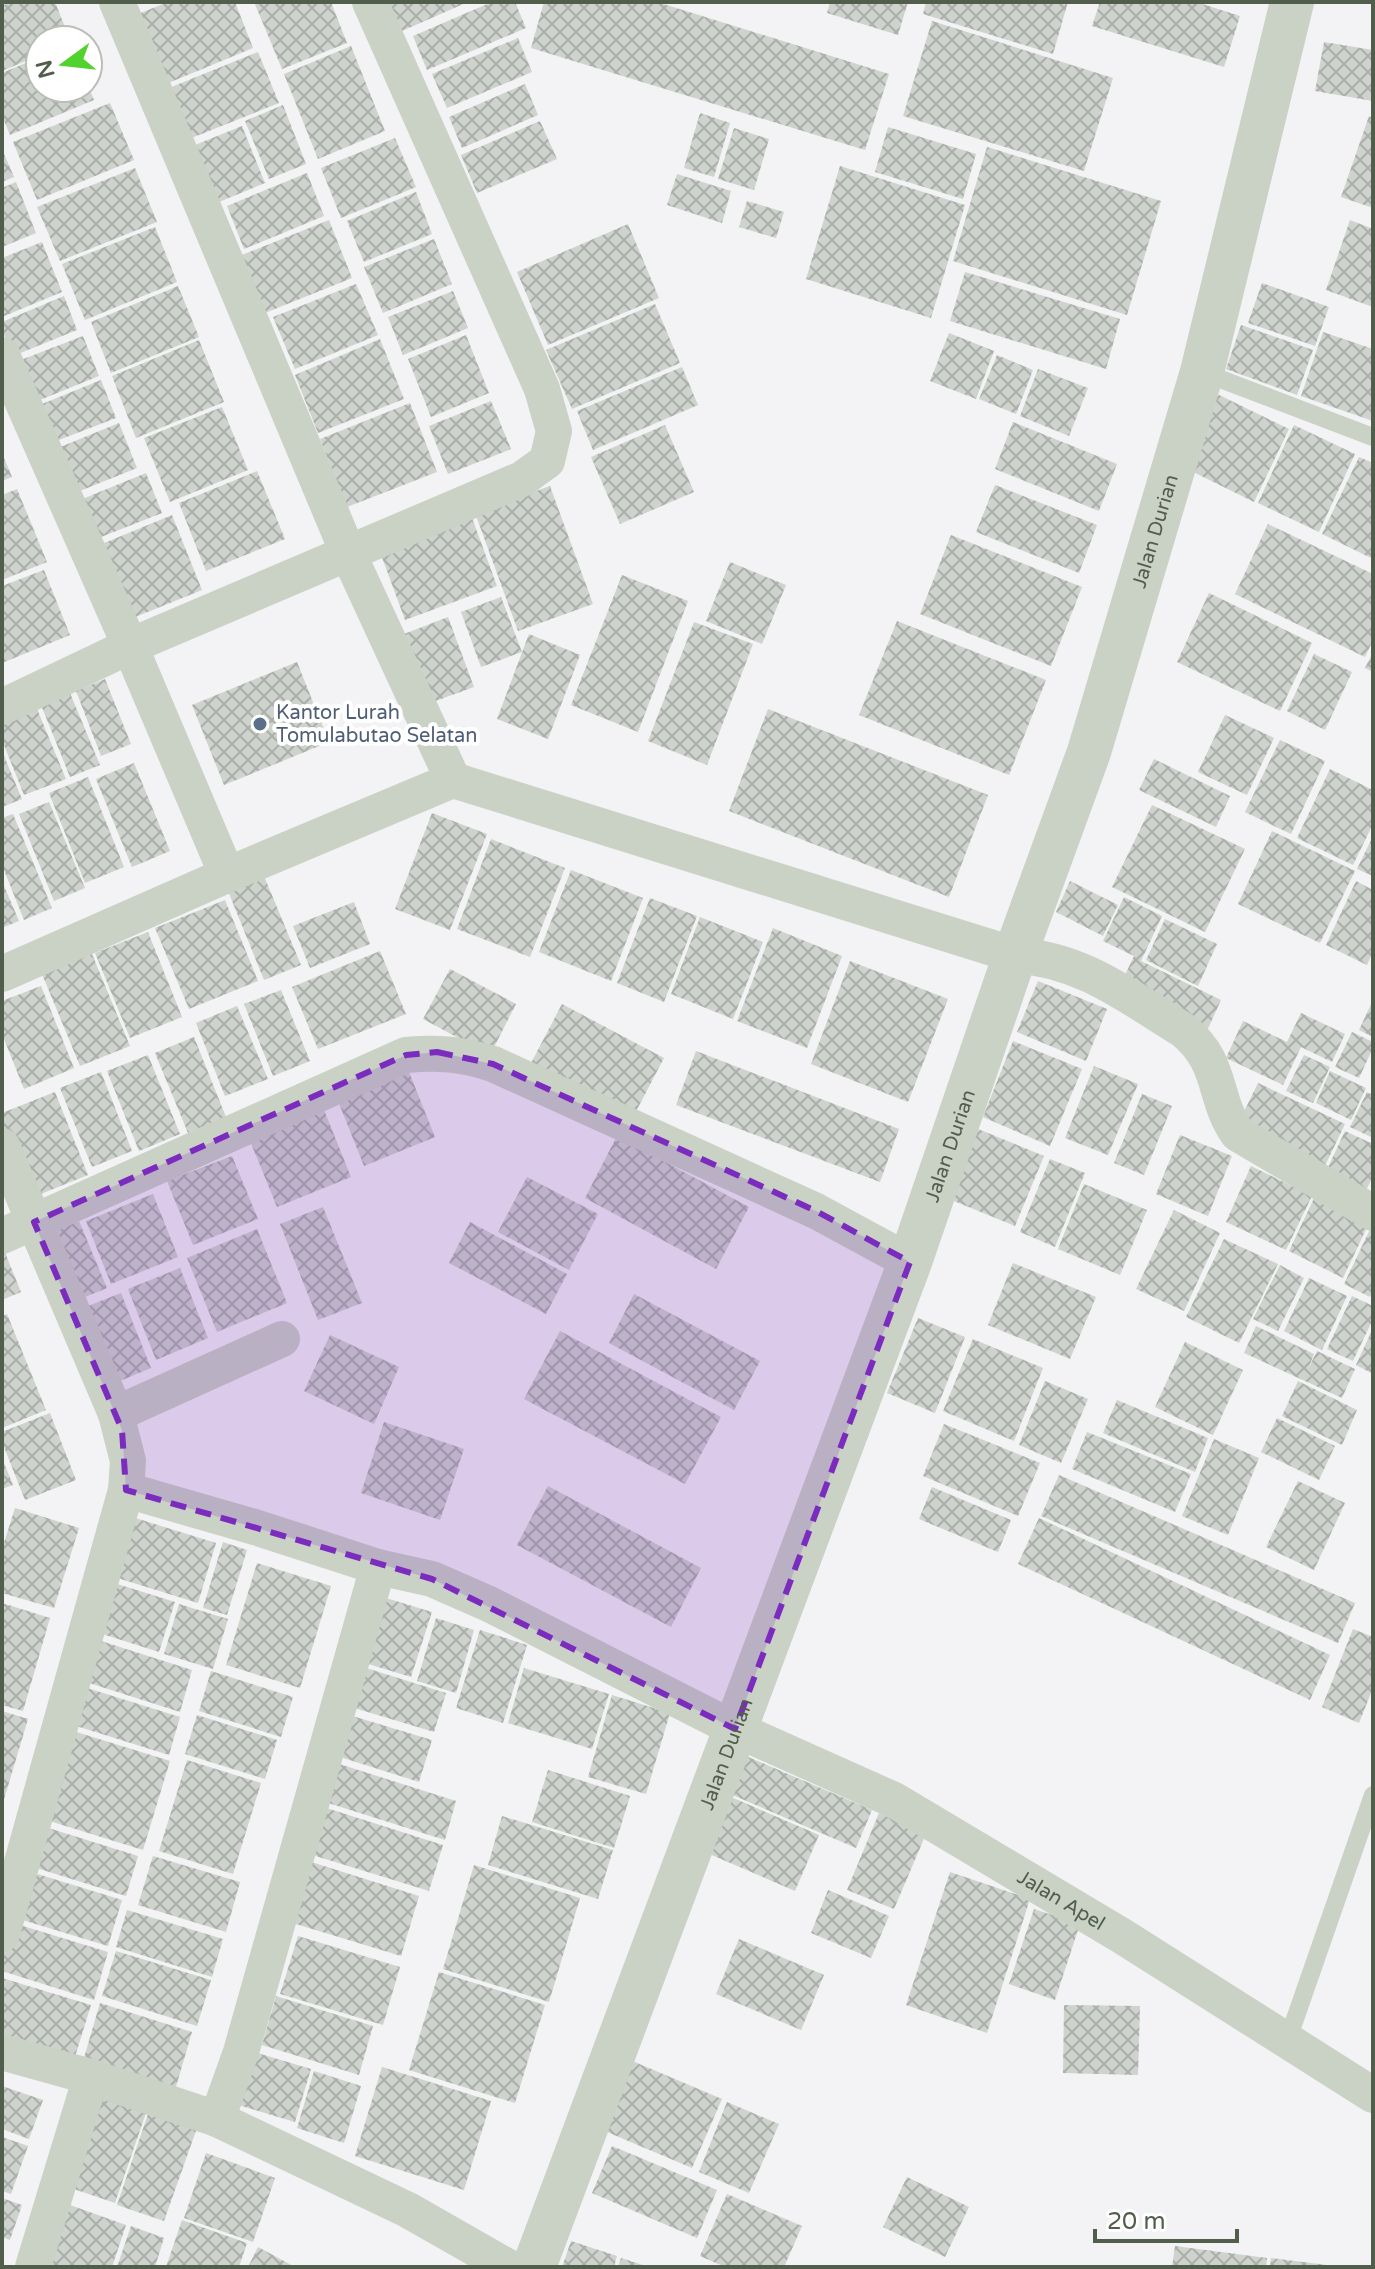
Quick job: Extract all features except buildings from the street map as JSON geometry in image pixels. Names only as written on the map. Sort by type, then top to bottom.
[{"type":"street","points":[[2,707],[130,646],[522,479],[547,461],[554,431],[542,389],[370,2]]},
{"type":"street","name":"Jalan Durian","points":[[534,2267],[910,1262],[1015,955],[1089,752],[1202,372],[1292,2]]},
{"type":"street","points":[[123,4],[348,553],[453,780]]},
{"type":"street","points":[[2,355],[227,875]]},
{"type":"street","points":[[2,974],[453,780],[1015,955],[1044,957],[1072,965],[1197,1041],[1214,1068],[1230,1123],[1238,1134],[1373,1213]]},
{"type":"street","points":[[18,1229],[406,1055],[437,1052],[464,1055],[493,1064],[816,1211],[910,1262]]},
{"type":"street","points":[[2,1146],[18,1229],[116,1414],[128,1461],[126,1490],[2,1934]]},
{"type":"street","points":[[116,1414],[282,1339]]},
{"type":"street","name":"Jalan Apel","points":[[126,1490],[378,1567],[432,1579],[489,1604],[735,1729],[894,1800],[1122,1936],[1373,2095]]},
{"type":"street","points":[[217,2119],[241,2052],[378,1567]]},
{"type":"street","points":[[2,2052],[91,2077],[217,2119],[408,2210],[508,2267]]},
{"type":"street","points":[[33,2267],[91,2077]]},
{"type":"lane","points":[[1202,372],[1373,437]]},
{"type":"lane","points":[[1287,2042],[1373,1795]]},
{"type":"highlighted area","points":[[437,1052],[493,1064],[816,1211],[910,1262],[735,1729],[432,1579],[126,1490],[122,1430],[34,1222],[406,1055]]},
{"type":"place","name":"Kantor Lurah Tomulabutao Selatan","points":[[260,724]]}]
